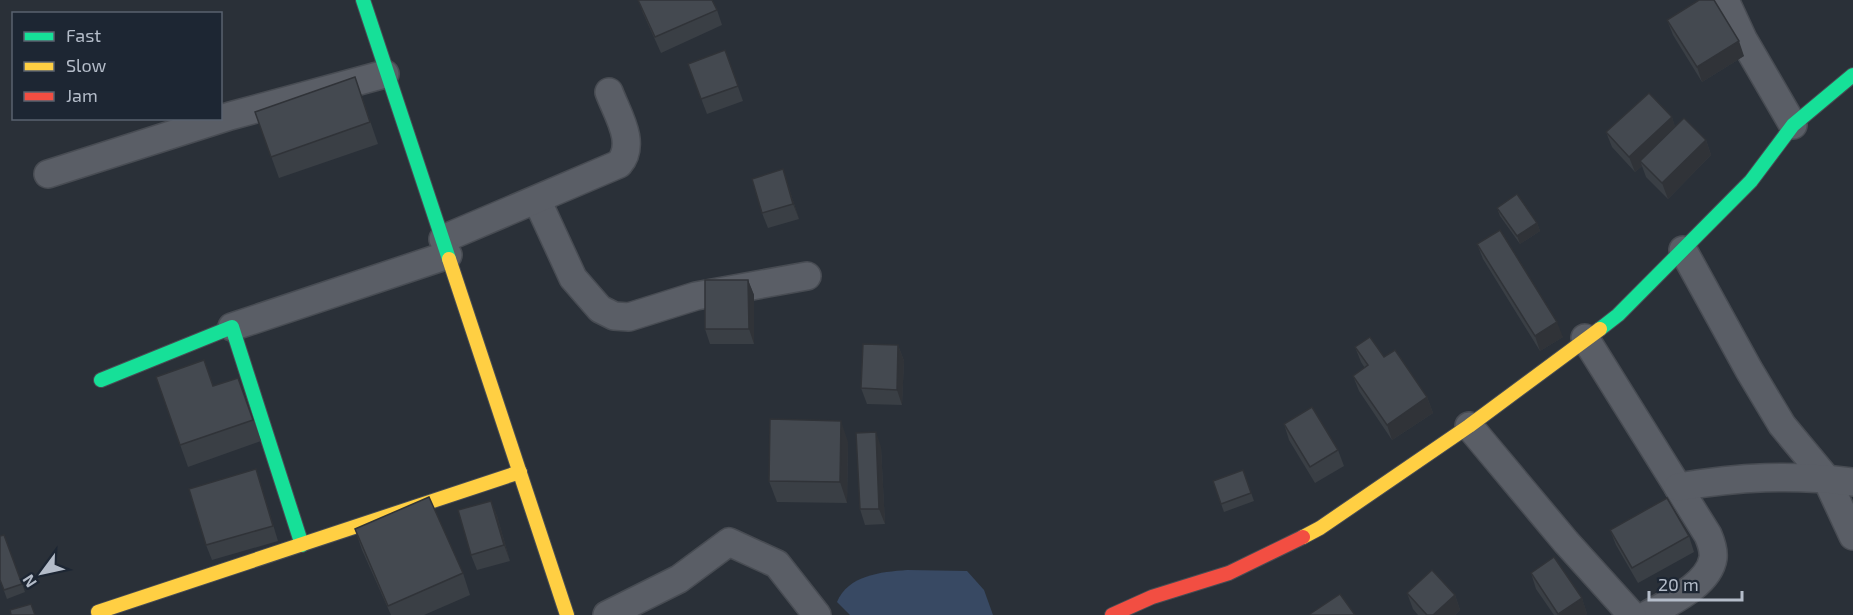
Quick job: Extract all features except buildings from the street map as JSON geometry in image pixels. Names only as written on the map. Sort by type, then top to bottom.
[{"type":"street","points":[[363,0],[385,74],[446,247],[567,615]]},
{"type":"street","points":[[1725,0],[1743,39],[1793,124]]},
{"type":"street","points":[[222,119],[385,74]]},
{"type":"street","points":[[1112,615],[1152,597],[1229,573],[1320,528],[1469,426],[1618,315],[1751,182],[1793,124],[1853,75]]},
{"type":"street","points":[[102,380],[232,327],[446,247],[537,200],[612,168],[624,158],[627,139],[609,92]]},
{"type":"street","points":[[48,174],[217,120]]},
{"type":"street","points":[[537,200],[573,278],[600,309],[614,316],[629,317],[696,296],[807,276]]},
{"type":"street","points":[[1683,250],[1782,425],[1826,478],[1853,536]]},
{"type":"street","points":[[232,327],[302,545]]},
{"type":"street","points":[[1585,338],[1708,535],[1713,559],[1709,570],[1695,585],[1647,615]]},
{"type":"street","points":[[1469,426],[1566,542],[1632,615]]},
{"type":"street","points":[[98,612],[520,472]]},
{"type":"street","points":[[1678,487],[1740,477],[1778,475],[1853,482]]},
{"type":"street","points":[[607,615],[679,579],[729,542],[777,564],[817,615]]},
{"type":"water","points":[[907,570],[967,571],[984,590],[993,615],[850,615],[837,602],[842,593],[857,581],[876,574]]},
{"type":"traffic: fast","points":[[363,0],[449,259]]},
{"type":"traffic: fast","points":[[1600,329],[1618,315],[1751,181],[1793,125],[1853,75]]},
{"type":"traffic: fast","points":[[101,380],[232,327],[302,545]]},
{"type":"traffic: slow","points":[[449,259],[567,615]]},
{"type":"traffic: slow","points":[[1303,537],[1320,528],[1469,426],[1600,329]]},
{"type":"traffic: slow","points":[[98,612],[520,472]]},
{"type":"traffic: jam","points":[[1112,615],[1152,597],[1229,573],[1303,537]]}]
